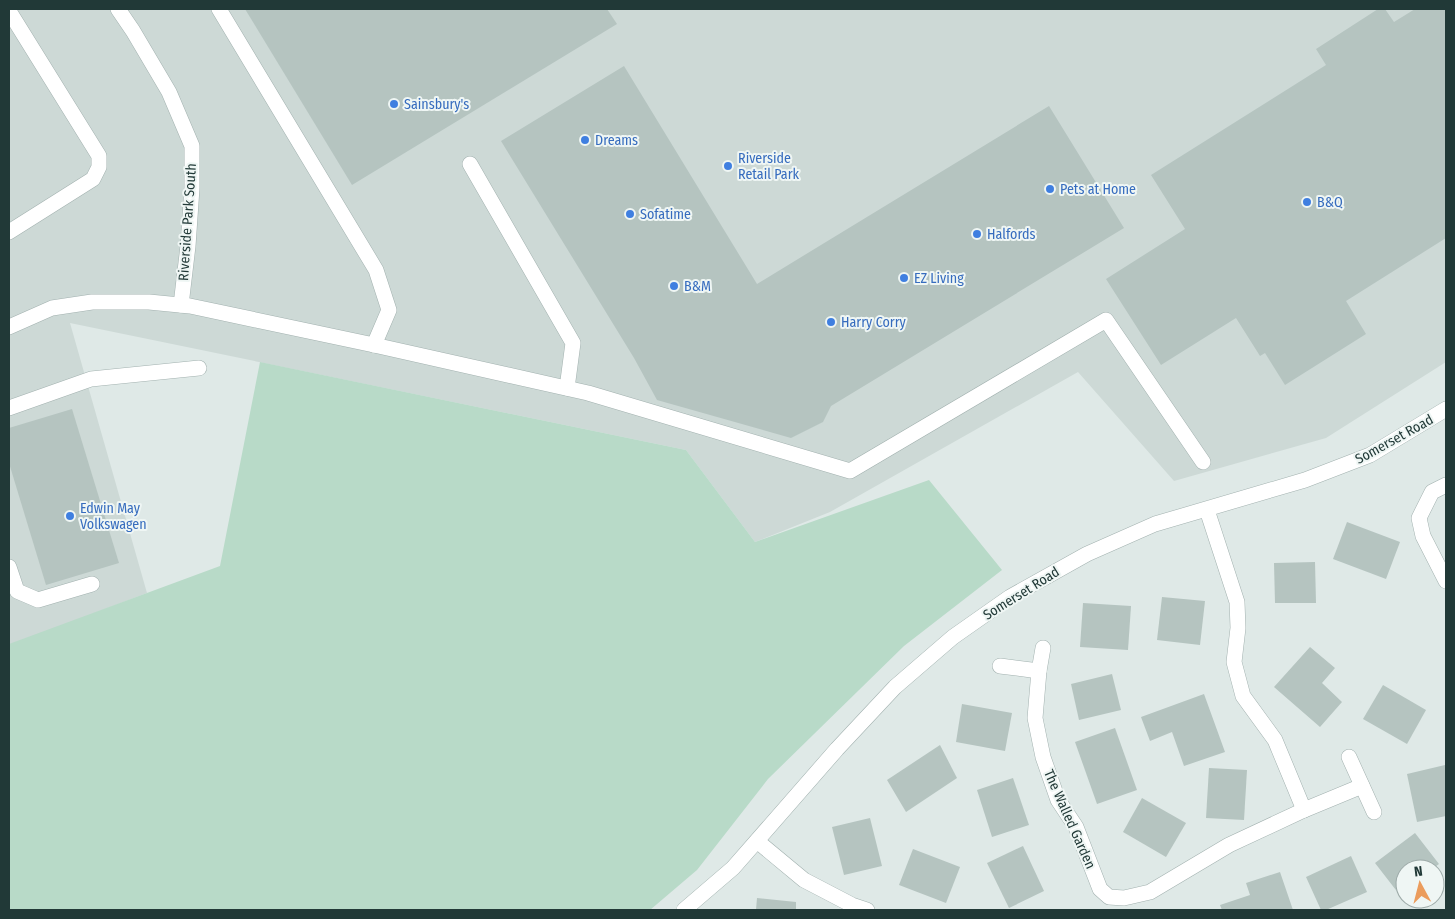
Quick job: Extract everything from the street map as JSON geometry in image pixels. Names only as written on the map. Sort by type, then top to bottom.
[{"type":"street","name":"Riverside Park South","points":[[118,9],[169,92],[192,146],[192,188],[188,246],[181,305]]},
{"type":"street","points":[[219,9],[376,270],[389,310],[374,345]]},
{"type":"street","points":[[9,11],[99,156],[99,167],[93,179],[9,232]]},
{"type":"street","points":[[470,164],[573,343],[567,388]]},
{"type":"street","points":[[9,327],[52,308],[92,302],[149,302],[190,306],[588,393],[850,471],[1106,320],[1202,462]]},
{"type":"street","points":[[9,408],[91,378],[199,368]]},
{"type":"street","name":"Somerset Road","points":[[684,910],[733,868],[895,686],[953,637],[1010,597],[1087,554],[1155,524],[1304,480],[1370,455],[1446,409]]},
{"type":"street","points":[[1446,485],[1432,492],[1419,518],[1423,536],[1446,581]]},
{"type":"street","points":[[1207,510],[1237,602],[1238,628],[1234,662],[1243,696],[1275,740],[1304,810]]},
{"type":"street","points":[[9,567],[13,593],[38,600],[92,584]]},
{"type":"street","name":"The Walled Garden","points":[[1043,648],[1035,718],[1043,757],[1058,800],[1076,827],[1100,888],[1109,897],[1124,898],[1150,892],[1229,844],[1362,786]]},
{"type":"street","points":[[1000,666],[1039,670]]},
{"type":"street","points":[[1349,757],[1374,812]]},
{"type":"street","points":[[757,841],[804,880],[852,905],[867,910]]},
{"type":"shaded area","name":"Riverside Retail Park","points":[[9,9],[1446,9],[1446,362],[1326,438],[1174,481],[1078,372],[830,512],[755,542],[686,450],[70,323],[147,593],[9,646]]},
{"type":"green space","points":[[260,362],[686,450],[755,542],[929,480],[1002,570],[904,646],[768,779],[697,870],[650,910],[9,910],[9,644],[220,566]]},
{"type":"building","name":"Sainsbury's","points":[[245,9],[607,9],[617,24],[352,185]]},
{"type":"building","name":"B&Q","points":[[1378,9],[1385,9],[1394,22],[1415,9],[1446,9],[1446,238],[1346,301],[1366,334],[1285,385],[1265,353],[1260,356],[1236,318],[1161,365],[1106,279],[1185,229],[1151,175],[1326,65],[1316,49]]},
{"type":"building","points":[[624,66],[757,284],[1049,106],[1124,228],[831,406],[823,422],[791,438],[657,400],[634,358],[501,141]]},
{"type":"building","points":[[72,409],[119,563],[46,585],[9,463],[9,428]]},
{"type":"building","points":[[1347,522],[1400,542],[1386,579],[1333,559]]},
{"type":"building","points":[[1315,562],[1316,603],[1275,603],[1274,563]]},
{"type":"building","points":[[1162,597],[1205,601],[1200,645],[1157,640]]},
{"type":"building","points":[[1083,603],[1131,606],[1128,650],[1080,647]]},
{"type":"building","points":[[1310,647],[1335,668],[1322,683],[1342,702],[1320,727],[1274,687]]},
{"type":"building","points":[[1112,674],[1121,710],[1079,720],[1071,684]]},
{"type":"building","points":[[1383,685],[1426,710],[1407,744],[1363,719]]},
{"type":"building","points":[[1204,694],[1225,752],[1184,766],[1172,732],[1150,741],[1141,717]]},
{"type":"building","points":[[962,704],[1012,713],[1005,751],[956,742]]},
{"type":"building","points":[[1115,728],[1137,790],[1097,804],[1075,742]]},
{"type":"building","points":[[940,745],[957,778],[906,812],[887,780]]},
{"type":"building","points":[[1445,765],[1446,816],[1417,822],[1407,774]]},
{"type":"building","points":[[1209,768],[1247,770],[1244,820],[1206,818]]},
{"type":"building","points":[[1013,778],[1029,825],[992,837],[977,790]]},
{"type":"building","points":[[1142,798],[1186,823],[1166,857],[1123,832]]},
{"type":"building","points":[[870,818],[882,866],[844,875],[832,827]]},
{"type":"building","points":[[1415,833],[1435,859],[1395,859],[1395,889],[1375,863]]},
{"type":"building","points":[[1023,846],[1044,891],[1009,908],[987,863]]},
{"type":"building","points":[[913,849],[960,867],[946,903],[899,885]]},
{"type":"building","points":[[1351,856],[1367,892],[1326,910],[1321,910],[1306,877]]},
{"type":"building","points":[[1280,872],[1293,910],[1222,910],[1220,905],[1250,895],[1246,883]]},
{"type":"building","points":[[757,898],[796,902],[796,910],[756,910]]},
{"type":"place","name":"Sainsbury's","points":[[394,104]]},
{"type":"place","name":"Dreams","points":[[585,140]]},
{"type":"place","name":"Riverside Retail Park","points":[[728,166]]},
{"type":"place","name":"Pets at Home","points":[[1050,189]]},
{"type":"place","name":"B&Q","points":[[1307,202]]},
{"type":"place","name":"Sofatime","points":[[630,214]]},
{"type":"place","name":"Halfords","points":[[977,234]]},
{"type":"place","name":"EZ Living","points":[[904,278]]},
{"type":"place","name":"B&M","points":[[674,286]]},
{"type":"place","name":"Harry Corry","points":[[831,322]]},
{"type":"place","name":"Edwin May Volkswagen","points":[[70,516]]}]
